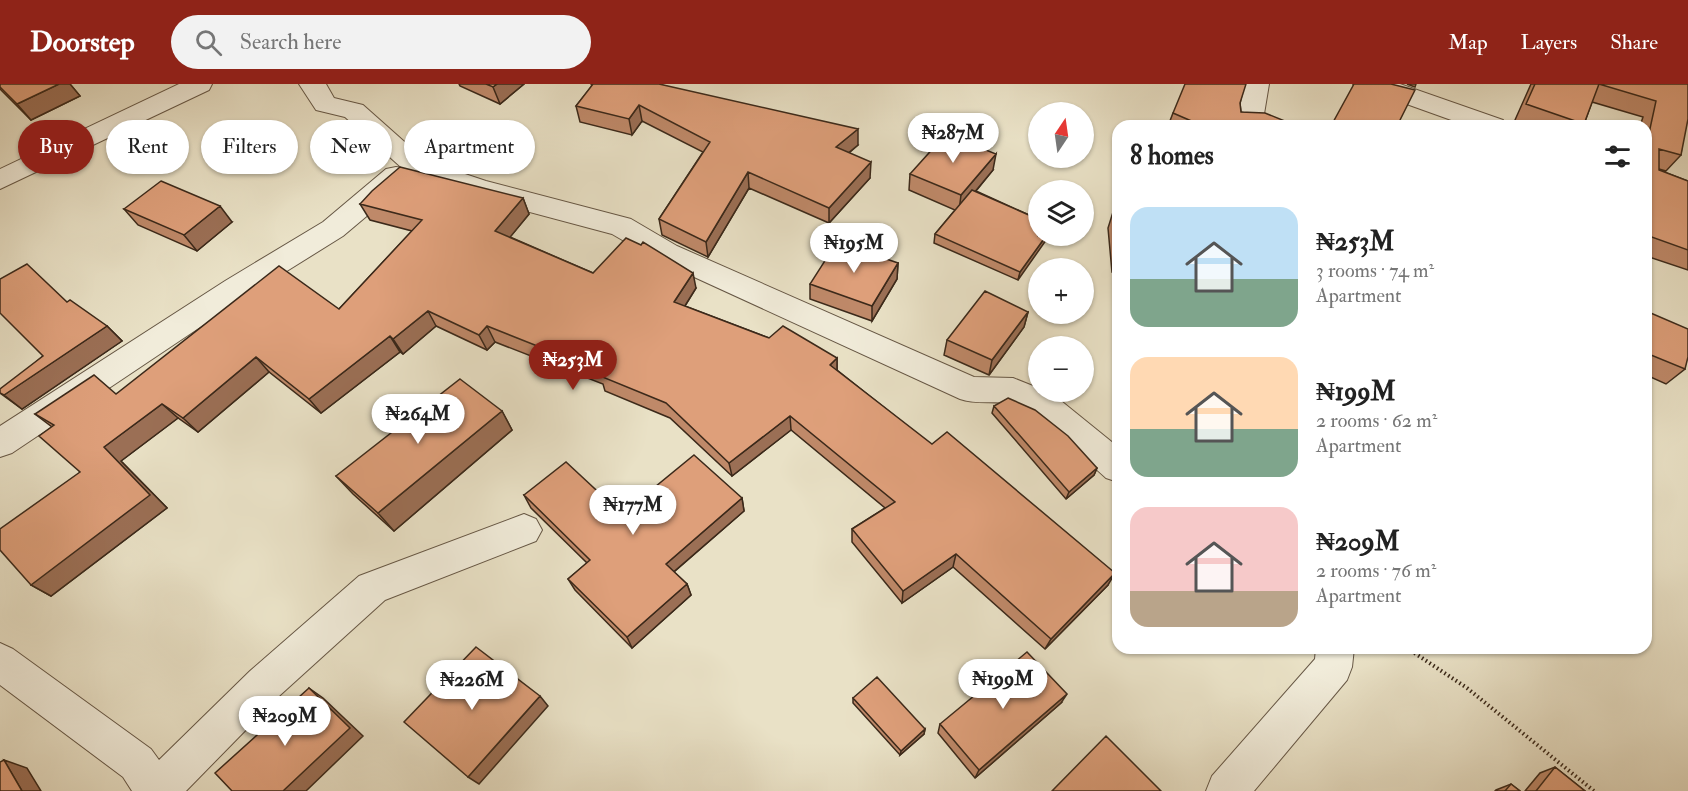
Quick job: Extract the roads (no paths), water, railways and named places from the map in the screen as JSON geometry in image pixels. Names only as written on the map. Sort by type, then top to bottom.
[{"type":"street","points":[[0,180],[200,84]]},
{"type":"street","points":[[311,84],[316,88],[325,104],[354,111],[404,156]]},
{"type":"street","points":[[1250,120],[1257,84]]},
{"type":"street","points":[[1365,84],[1393,90],[1477,120]]},
{"type":"street","points":[[0,443],[333,229],[404,170]]},
{"type":"street","points":[[437,174],[480,189],[621,226],[667,253],[971,390],[1013,391],[1044,405],[1112,463]]},
{"type":"street","points":[[0,662],[137,763],[157,791],[264,684],[372,588],[524,530]]},
{"type":"street","points":[[1227,791],[1333,667],[1334,654]]}]
